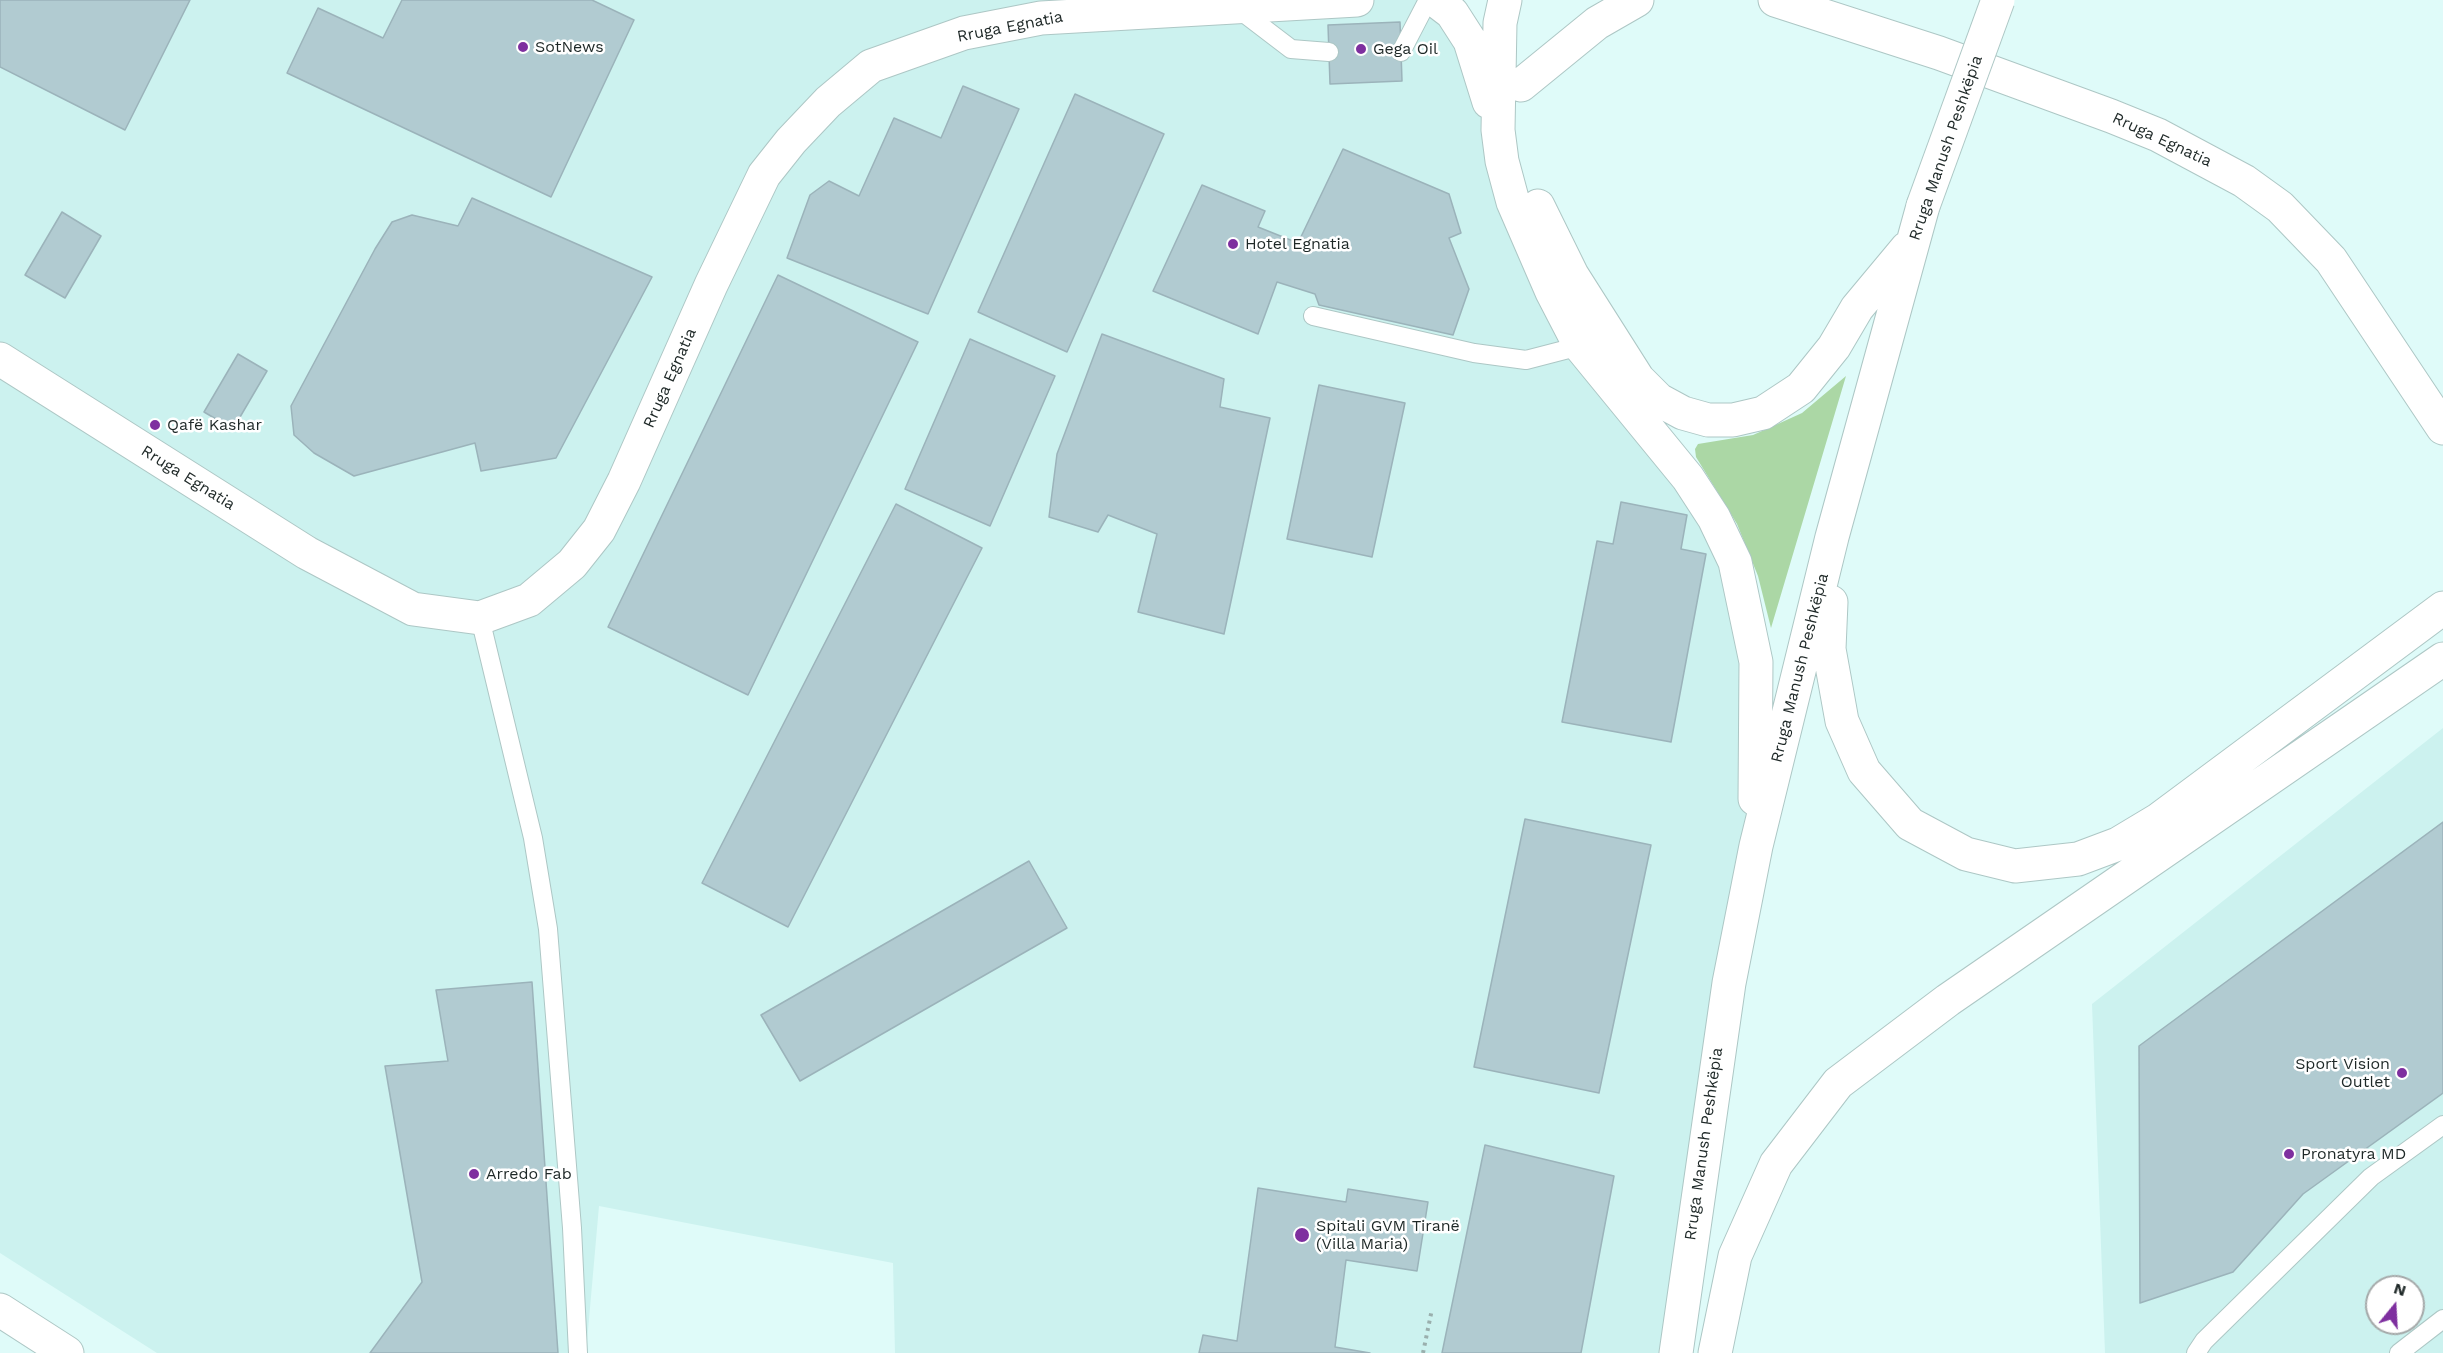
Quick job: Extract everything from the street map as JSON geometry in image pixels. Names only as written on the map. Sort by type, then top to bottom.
[{"type":"main road","name":"Rruga Egnatia","points":[[0,359],[307,553],[413,609],[480,618],[529,600],[572,564],[598,530],[624,481],[711,285],[764,175],[791,141],[828,102],[871,66],[964,33],[1041,18],[1357,0]]},
{"type":"main road","points":[[1435,0],[1452,13],[1470,41],[1498,130]]},
{"type":"main road","points":[[1507,0],[1500,23],[1498,130],[1502,161],[1513,202],[1552,292],[1580,346],[1688,478],[1714,518],[1735,561],[1756,662],[1756,846]]},
{"type":"main road","points":[[1507,0],[1519,22],[1520,126],[1528,179],[1545,222],[1572,275],[1638,379],[1659,400],[1683,413],[1708,420],[1733,420],[1763,413],[1784,401],[1817,370],[1857,308],[1914,240]]},
{"type":"main road","points":[[1521,85],[1597,23],[1636,0]]},
{"type":"main road","name":"Rruga Egnatia","points":[[1775,0],[1939,53],[2110,116],[2158,135],[2244,181],[2280,207],[2331,260],[2443,428]]},
{"type":"main road","name":"Rruga Manush Peshkëpia","points":[[1676,1353],[1729,983],[1756,846],[1832,537],[1923,207],[1998,0]]},
{"type":"main road","points":[[1832,537],[1829,649],[1842,721],[1864,771],[1910,824],[1966,854],[2015,866],[2078,859],[2118,844],[2158,820],[2433,616],[2443,591]]},
{"type":"main road","points":[[1715,1353],[1735,1256],[1776,1164],[1838,1083],[1948,1000],[2443,659]]},
{"type":"main road","points":[[0,1310],[67,1353]]},
{"type":"lane","points":[[1401,52],[1428,0]]},
{"type":"lane","points":[[1235,6],[1291,49],[1329,52]]},
{"type":"lane","points":[[1313,316],[1474,354],[1526,360],[1580,346]]},
{"type":"lane","points":[[480,618],[532,838],[548,928],[572,1228],[578,1353]]},
{"type":"lane","points":[[2196,1353],[2204,1341],[2371,1177],[2443,1125]]},
{"type":"lane","points":[[2398,1353],[2443,1320]]},
{"type":"path","points":[[1423,1353],[1432,1309]]},
{"type":"shaded area","points":[[0,0],[1435,0],[1452,13],[1502,161],[1735,562],[1756,846],[1676,1353],[895,1353],[893,1263],[599,1206],[586,1353],[157,1353],[0,1253]]},
{"type":"shaded area","points":[[2443,728],[2443,1353],[2105,1353],[2092,1004]]},
{"type":"green space","points":[[1846,376],[1771,628],[1758,576],[1737,524],[1696,457],[1695,449],[1698,444],[1753,435],[1802,413]]},
{"type":"building","points":[[0,0],[190,0],[125,130],[0,67]]},
{"type":"building","points":[[402,0],[592,0],[634,20],[551,197],[287,73],[318,8],[383,38]]},
{"type":"building","points":[[1400,22],[1402,81],[1330,84],[1328,25]]},
{"type":"building","points":[[963,86],[1019,109],[928,314],[787,258],[810,195],[829,181],[859,196],[894,118],[941,138]]},
{"type":"building","points":[[1075,94],[1164,134],[1067,352],[978,312]]},
{"type":"building","points":[[1343,149],[1449,194],[1461,233],[1449,238],[1469,289],[1453,335],[1319,305],[1315,294],[1277,282],[1258,334],[1153,291],[1202,185],[1265,211],[1258,227],[1298,243]]},
{"type":"building","points":[[472,198],[652,277],[556,458],[481,471],[475,443],[354,476],[314,453],[294,435],[291,406],[375,249],[392,222],[412,215],[458,226]]},
{"type":"building","points":[[62,212],[101,236],[65,298],[25,275]]},
{"type":"building","points":[[778,275],[918,342],[748,695],[608,627]]},
{"type":"building","points":[[1102,334],[1224,379],[1220,407],[1270,418],[1224,634],[1138,612],[1157,534],[1108,515],[1098,532],[1049,517],[1057,454]]},
{"type":"building","points":[[970,339],[1055,376],[990,526],[905,489]]},
{"type":"building","points":[[238,354],[267,371],[233,429],[204,412]]},
{"type":"building","points":[[1319,385],[1405,403],[1372,557],[1287,539]]},
{"type":"building","points":[[1621,502],[1687,515],[1681,549],[1706,554],[1671,742],[1562,722],[1597,541],[1613,544]]},
{"type":"building","points":[[896,504],[982,548],[788,927],[702,883]]},
{"type":"building","points":[[1525,819],[1651,845],[1599,1093],[1474,1067]]},
{"type":"building","points":[[2443,822],[2443,1093],[2303,1194],[2233,1272],[2140,1303],[2139,1046]]},
{"type":"building","points":[[1029,861],[1067,928],[800,1081],[761,1015]]},
{"type":"building","name":"Arredo Fab","points":[[532,982],[558,1353],[370,1353],[422,1282],[385,1066],[448,1061],[436,990]]},
{"type":"building","points":[[1485,1145],[1614,1176],[1581,1353],[1442,1353]]},
{"type":"building","points":[[1258,1188],[1346,1202],[1348,1189],[1428,1202],[1417,1271],[1346,1260],[1335,1347],[1370,1353],[1199,1353],[1203,1335],[1237,1341]]},
{"type":"place","name":"SotNews","points":[[523,47]]},
{"type":"place","name":"Gega Oil","points":[[1361,49]]},
{"type":"place","name":"Hotel Egnatia","points":[[1233,244]]},
{"type":"place","name":"Qafë Kashar","points":[[155,425]]},
{"type":"place","name":"Sport Vision Outlet","points":[[2402,1073]]},
{"type":"place","name":"Pronatyra MD","points":[[2289,1154]]},
{"type":"place","name":"Arredo Fab","points":[[474,1174]]},
{"type":"place","name":"Spitali GVM Tiranë (Villa Maria)","points":[[1302,1235]]}]
